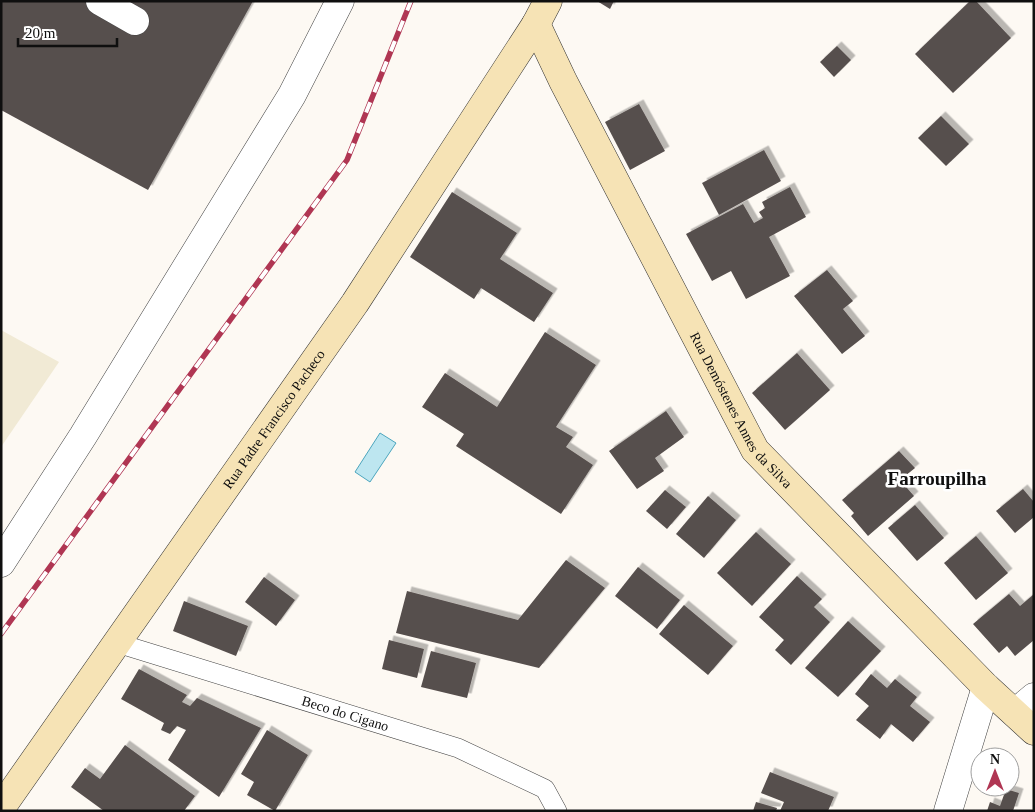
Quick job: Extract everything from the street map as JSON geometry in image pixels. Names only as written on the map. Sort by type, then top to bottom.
[{"type":"main road","name":"Rua Padre Francisco Pacheco","points":[[1,808],[355,303],[542,13]]},
{"type":"main road","name":"Rua Demóstenes Annes da Silva","points":[[542,13],[567,90],[755,450],[986,687],[1027,713]]},
{"type":"street","points":[[100,1],[134,21]]},
{"type":"street","points":[[1,563],[83,436],[292,96],[340,1]]},
{"type":"street","points":[[948,811],[986,687]]},
{"type":"lane","name":"Beco do Cigano","points":[[117,643],[458,748],[545,789],[557,811]]},
{"type":"shaded area","points":[[1,330],[59,362],[1,447]]},
{"type":"water","points":[[380,433],[396,443],[370,482],[355,472]]},
{"type":"building","points":[[1,1],[253,1],[148,190],[1,110]]},
{"type":"building","points":[[597,1],[614,1],[610,9]]},
{"type":"building","points":[[970,1],[976,1],[1011,38],[953,93],[915,54]]},
{"type":"building","points":[[837,46],[851,60],[834,77],[820,62]]},
{"type":"building","points":[[639,104],[665,151],[630,170],[605,122]]},
{"type":"building","points":[[941,116],[969,144],[946,166],[918,138]]},
{"type":"building","points":[[764,150],[781,181],[719,215],[702,183]]},
{"type":"building","points":[[790,187],[806,217],[769,237],[790,276],[746,299],[731,271],[712,281],[686,234],[743,204],[754,223],[763,218],[759,212],[765,208],[762,202]]},
{"type":"building","points":[[452,192],[517,233],[500,259],[553,293],[534,322],[481,288],[474,299],[410,257]]},
{"type":"building","points":[[827,270],[853,301],[843,309],[865,336],[842,354],[794,296]]},
{"type":"building","points":[[545,332],[596,365],[556,427],[573,437],[566,447],[593,465],[561,514],[456,446],[464,434],[422,407],[445,373],[497,407]]},
{"type":"building","points":[[797,353],[830,390],[785,430],[752,393]]},
{"type":"building","points":[[666,411],[684,437],[655,458],[664,471],[637,489],[609,451]]},
{"type":"building","points":[[899,451],[915,468],[900,480],[914,496],[868,536],[851,516],[854,513],[842,500]]},
{"type":"building","points":[[1023,489],[1034,502],[1034,517],[1015,533],[996,511]]},
{"type":"building","points":[[665,490],[686,507],[667,529],[646,511]]},
{"type":"building","points":[[708,496],[736,520],[704,558],[676,534]]},
{"type":"building","points":[[915,505],[944,538],[917,561],[888,528]]},
{"type":"building","points":[[756,532],[791,564],[752,606],[717,573]]},
{"type":"building","points":[[976,536],[1008,573],[976,600],[944,563]]},
{"type":"building","points":[[566,560],[605,588],[539,668],[396,633],[407,591],[518,620]]},
{"type":"building","points":[[638,567],[680,600],[657,629],[615,596]]},
{"type":"building","points":[[797,576],[822,599],[814,607],[830,622],[791,665],[775,650],[784,640],[759,617]]},
{"type":"building","points":[[264,577],[295,600],[276,626],[245,602]]},
{"type":"building","points":[[1009,594],[1020,606],[1034,596],[1034,640],[1015,656],[1007,646],[999,653],[973,624]]},
{"type":"building","points":[[184,601],[248,626],[236,656],[173,631]]},
{"type":"building","points":[[684,605],[733,646],[708,675],[659,634]]},
{"type":"building","points":[[848,621],[881,651],[838,697],[805,668]]},
{"type":"building","points":[[389,640],[424,649],[417,678],[382,669]]},
{"type":"building","points":[[431,651],[476,663],[467,698],[421,687]]},
{"type":"building","points":[[139,669],[187,695],[182,702],[190,706],[197,698],[261,728],[219,797],[168,760],[186,730],[177,726],[170,734],[161,730],[164,723],[121,699]]},
{"type":"building","points":[[871,674],[887,688],[895,679],[917,697],[910,706],[930,722],[913,742],[891,724],[880,739],[856,720],[869,706],[855,694]]},
{"type":"building","points":[[267,730],[308,755],[275,811],[247,795],[254,782],[241,774]]},
{"type":"building","points":[[125,745],[195,796],[184,811],[104,811],[71,787],[85,768],[100,779]]},
{"type":"building","points":[[770,772],[834,797],[828,811],[780,811],[784,802],[761,793]]},
{"type":"building","points":[[1003,797],[1018,797],[1013,811],[987,811],[990,802],[1000,806]]},
{"type":"building","points":[[756,802],[777,808],[776,811],[753,811]]},
{"type":"railway","points":[[1,634],[347,160],[411,1]]},
{"type":"district","name":"Farroupilha","points":[[937,478]]}]
